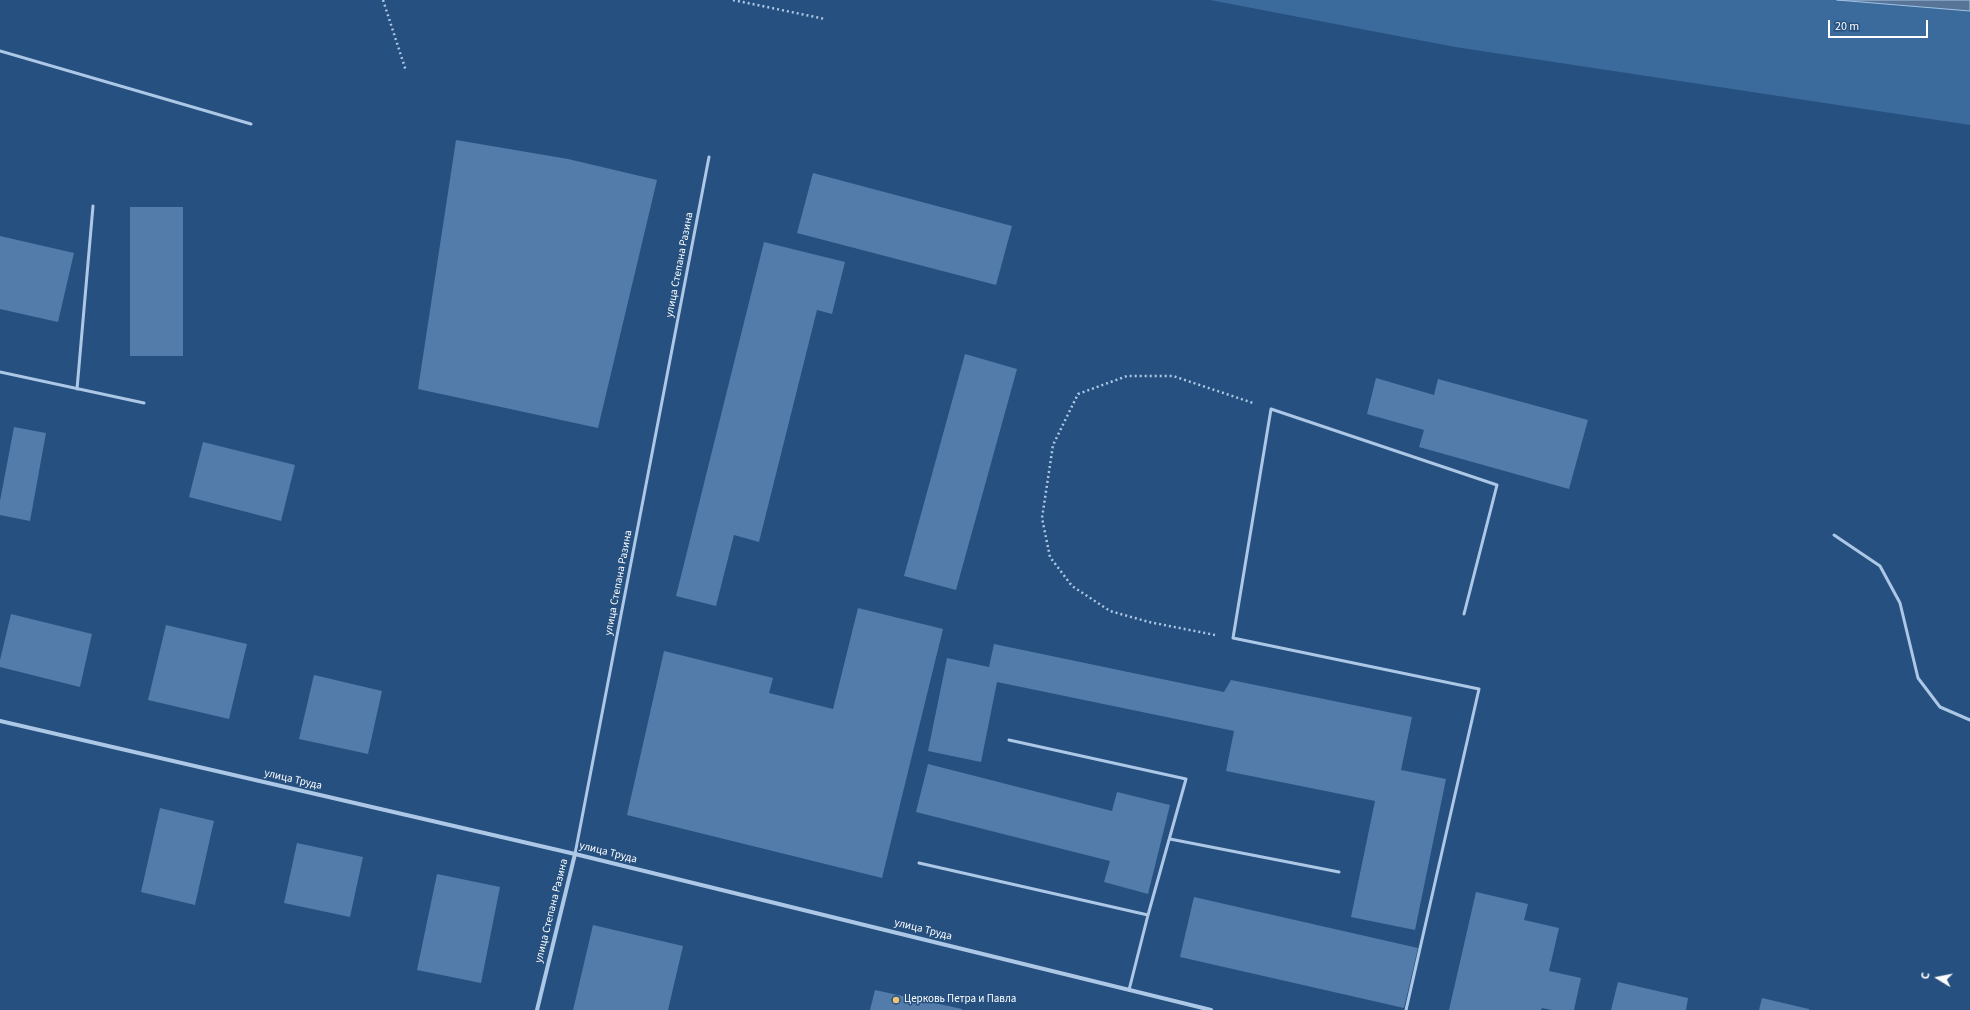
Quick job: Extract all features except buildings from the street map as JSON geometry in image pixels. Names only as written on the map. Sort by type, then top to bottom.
[{"type":"street","name":"улица Труда","points":[[0,721],[575,854],[1211,1010]]},
{"type":"street","name":"улица Степана Разина","points":[[537,1010],[575,854]]},
{"type":"lane","points":[[0,51],[251,124]]},
{"type":"lane","name":"улица Степана Разина","points":[[575,854],[709,157]]},
{"type":"lane","points":[[77,389],[92,206]]},
{"type":"lane","points":[[0,372],[144,403]]},
{"type":"lane","points":[[1406,1010],[1479,689],[1233,638],[1271,409],[1497,485],[1464,614]]},
{"type":"lane","points":[[1834,535],[1880,566],[1900,603],[1918,678],[1940,707],[1970,720]]},
{"type":"lane","points":[[1009,740],[1186,779],[1148,915],[1130,990]]},
{"type":"lane","points":[[1170,839],[1339,872]]},
{"type":"lane","points":[[919,863],[1148,915]]},
{"type":"path","points":[[383,0],[406,71]]},
{"type":"path","points":[[733,0],[825,19]]},
{"type":"path","points":[[1233,638],[1149,622],[1110,611],[1072,586],[1050,557],[1042,518],[1053,445],[1078,394],[1128,376],[1173,376],[1271,409]]},
{"type":"shaded area","points":[[1210,0],[1837,0],[1970,11],[1970,125],[1455,47]]},
{"type":"shaded area","points":[[1837,0],[1970,0],[1970,11]]},
{"type":"place","name":"Церковь Петра и Павла","points":[[896,1000]]}]
